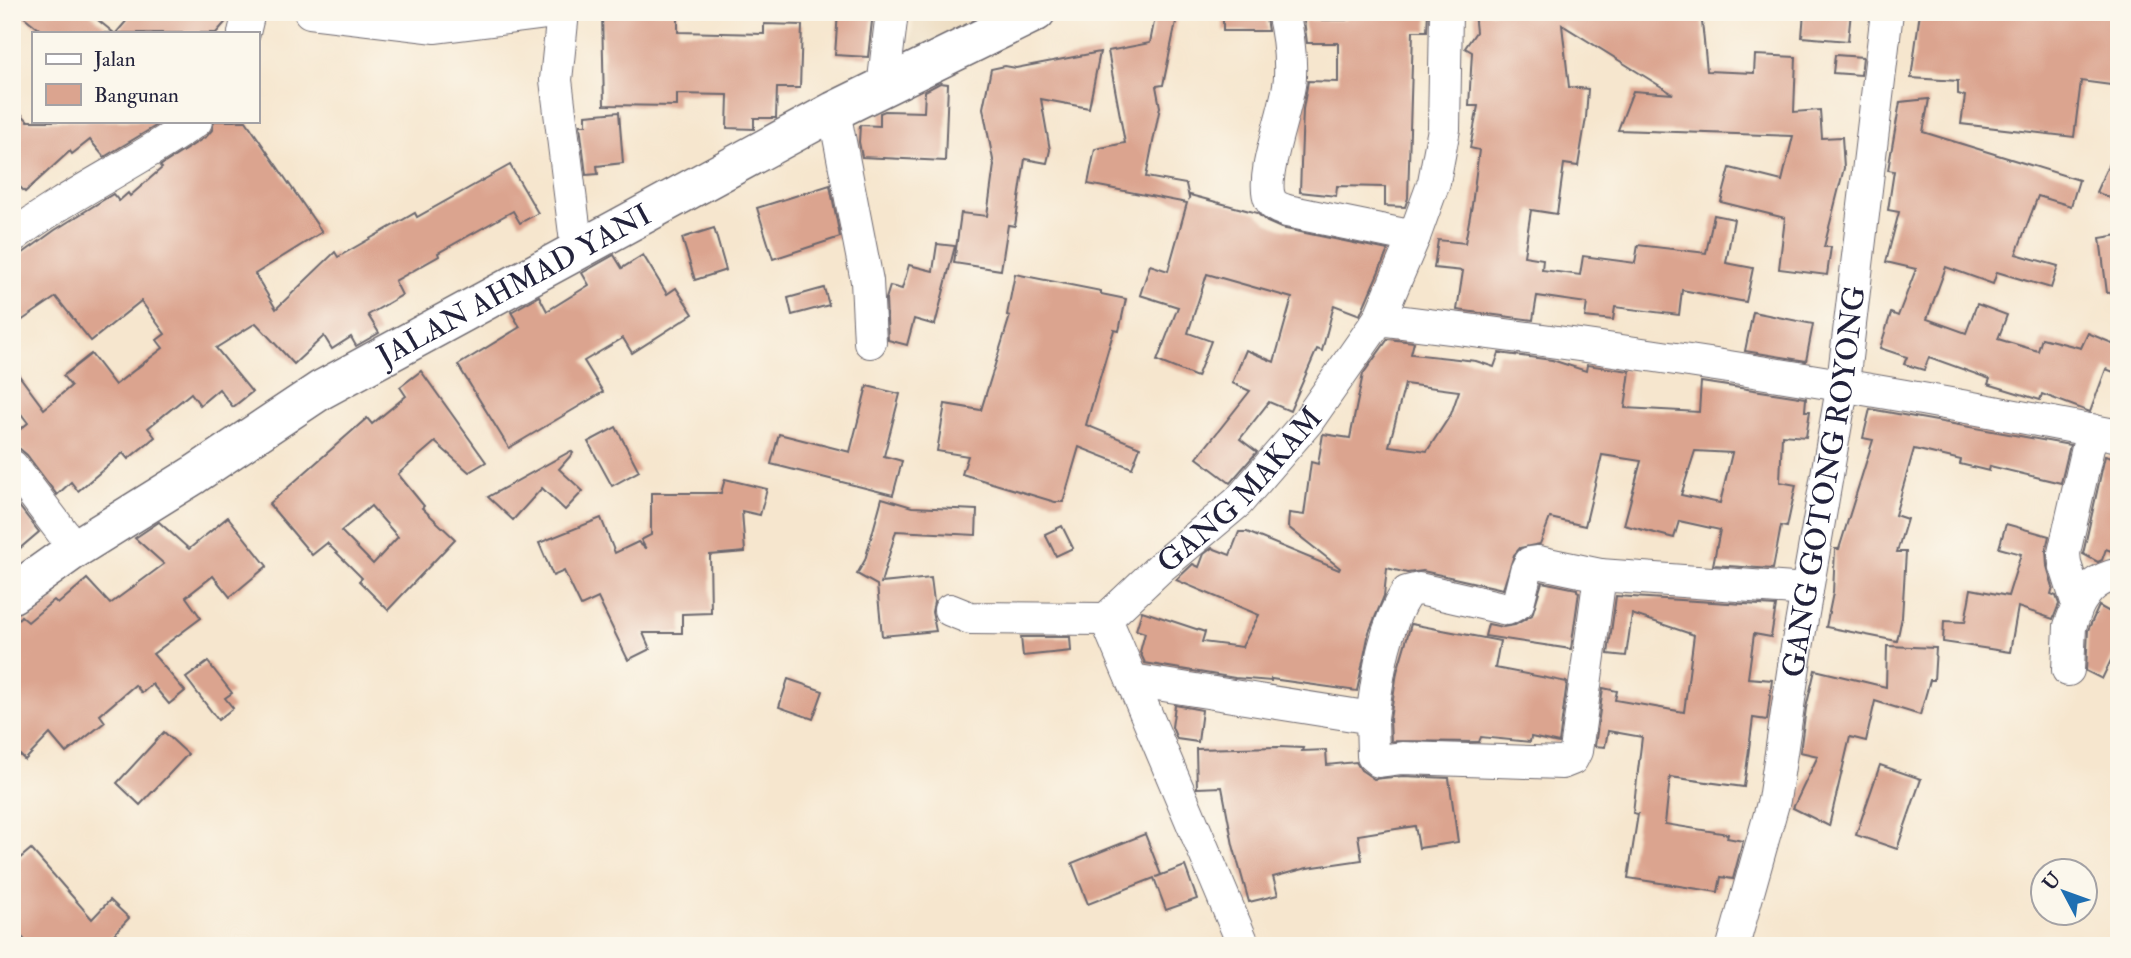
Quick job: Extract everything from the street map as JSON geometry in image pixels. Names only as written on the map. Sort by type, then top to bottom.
[{"type":"highway","name":"JALAN AHMAD YANI","points":[[12,594],[75,549],[194,475],[321,390],[834,111],[1036,12]]},
{"type":"street","points":[[244,32],[249,12]]},
{"type":"street","points":[[310,12],[436,27],[555,12]]},
{"type":"street","points":[[562,12],[556,80],[577,250]]},
{"type":"street","points":[[883,88],[892,12]]},
{"type":"street","points":[[1283,12],[1288,34],[1290,78],[1269,170],[1268,196],[1274,206],[1287,211],[1414,237]]},
{"type":"street","name":"GANG MAKAM","points":[[1106,619],[1163,565],[1238,502],[1307,422],[1379,318],[1434,182],[1444,129],[1446,12]]},
{"type":"street","name":"GANG GOTONG ROYONG","points":[[1733,946],[1774,800],[1843,383],[1887,12]]},
{"type":"street","points":[[834,111],[867,281],[870,342]]},
{"type":"street","points":[[12,237],[195,122]]},
{"type":"street","points":[[1379,318],[1534,337],[1663,359],[1843,383],[2105,433],[2064,553],[2078,605]]},
{"type":"street","points":[[12,466],[75,549]]},
{"type":"street","points":[[1600,575],[1577,751],[1572,759],[1562,763],[1402,758],[1380,761],[1373,756],[1372,718],[1381,660],[1398,605],[1406,592],[1419,589],[1507,609],[1518,603],[1530,563],[1538,562],[1600,575],[1807,590]]},
{"type":"street","points":[[2068,670],[2070,626],[2078,605],[2098,579],[2119,574]]},
{"type":"street","points":[[950,610],[970,618],[1106,619],[1244,946]]},
{"type":"street","points":[[1132,680],[1372,718]]},
{"type":"shaded area","points":[[915,12],[1001,12],[909,55]]},
{"type":"building","points":[[18,12],[88,12],[113,32],[43,32]]},
{"type":"building","points":[[134,12],[230,12],[229,18],[217,32],[117,32]]},
{"type":"building","points":[[602,12],[678,12],[678,32],[764,34],[764,24],[802,25],[800,88],[777,88],[776,118],[754,118],[754,129],[727,128],[728,95],[677,94],[677,106],[604,105]]},
{"type":"building","points":[[838,12],[873,12],[868,57],[835,55]]},
{"type":"building","points":[[1156,12],[1178,12],[1163,85],[1156,86],[1160,107],[1146,177],[1186,184],[1189,198],[1190,195],[1257,213],[1267,222],[1281,228],[1388,250],[1360,315],[1334,305],[1322,351],[1317,349],[1290,411],[1269,402],[1240,439],[1257,452],[1230,483],[1197,458],[1250,391],[1232,383],[1246,350],[1274,362],[1292,298],[1207,274],[1188,333],[1211,341],[1197,377],[1157,361],[1178,307],[1140,295],[1150,265],[1168,271],[1187,203],[1088,184],[1095,149],[1125,143],[1108,51],[1150,43]]},
{"type":"building","points":[[1223,12],[1265,12],[1268,31],[1223,31]]},
{"type":"building","points":[[1343,12],[1428,12],[1427,31],[1413,31],[1408,198],[1405,207],[1385,206],[1385,187],[1337,186],[1336,196],[1300,192],[1303,109],[1308,81],[1338,82],[1338,43],[1307,43],[1304,20],[1346,20]]},
{"type":"building","points":[[1474,12],[1701,12],[1707,71],[1754,73],[1755,55],[1796,57],[1794,112],[1820,110],[1822,138],[1842,137],[1844,168],[1824,247],[1831,247],[1827,275],[1779,269],[1785,218],[1721,202],[1730,168],[1782,181],[1793,136],[1618,130],[1633,91],[1673,94],[1562,25],[1569,87],[1588,89],[1586,118],[1578,166],[1564,164],[1557,214],[1531,210],[1524,256],[1543,259],[1542,270],[1580,275],[1583,256],[1635,263],[1638,245],[1706,253],[1714,215],[1734,219],[1726,263],[1753,268],[1746,302],[1682,290],[1679,315],[1615,307],[1613,320],[1585,317],[1587,303],[1537,296],[1533,320],[1457,310],[1463,271],[1434,268],[1438,240],[1465,243],[1472,205],[1479,150],[1470,148],[1478,106],[1469,106],[1472,52],[1465,48],[1476,32]]},
{"type":"building","points":[[1804,12],[1851,12],[1848,41],[1802,37]]},
{"type":"building","points":[[1920,12],[2119,12],[2119,86],[2081,81],[2074,137],[1961,124],[1965,96],[1958,94],[1958,81],[1911,78]]},
{"type":"building","points":[[1100,52],[1089,108],[1041,99],[1050,150],[1047,163],[1025,159],[1015,226],[1008,225],[1001,270],[954,263],[961,213],[987,216],[994,165],[983,108],[991,69],[1005,66],[1016,68]]},
{"type":"building","points":[[1835,55],[1863,57],[1861,75],[1833,73]]},
{"type":"building","points":[[940,83],[948,84],[945,161],[862,157],[860,125],[880,126],[880,113],[885,111],[924,112],[925,91]]},
{"type":"building","points":[[1929,99],[1923,132],[2079,180],[2071,206],[2038,196],[2016,254],[2058,266],[2051,288],[1997,272],[1993,284],[1946,267],[1927,319],[1966,333],[1977,304],[2007,315],[1998,339],[2038,351],[2042,338],[2081,348],[2088,333],[2119,346],[2119,374],[2106,369],[2090,412],[2042,394],[2040,400],[1988,384],[1990,379],[1929,357],[1924,370],[1904,364],[1907,357],[1880,348],[1891,313],[1898,316],[1916,269],[1886,262],[1899,212],[1888,210],[1894,171],[1888,170],[1900,102]]},
{"type":"building","points":[[12,104],[32,122],[162,122],[104,157],[90,140],[72,154],[70,151],[25,192],[12,179]]},
{"type":"building","points":[[619,112],[623,163],[597,166],[598,174],[586,175],[580,125],[586,125],[586,115]]},
{"type":"building","points":[[214,122],[247,122],[322,232],[255,274],[276,309],[335,252],[338,257],[415,213],[417,217],[510,165],[538,213],[520,223],[513,211],[438,253],[439,256],[395,281],[402,295],[368,315],[379,333],[356,346],[351,337],[332,349],[324,336],[294,364],[256,323],[216,348],[252,392],[233,407],[219,389],[200,405],[191,393],[148,428],[155,437],[128,459],[123,453],[78,491],[71,482],[57,495],[27,455],[20,449],[12,448],[12,436],[28,423],[12,402],[12,366],[44,409],[71,386],[63,376],[91,354],[115,385],[163,348],[157,340],[165,334],[141,301],[91,341],[56,297],[21,321],[12,309],[12,261],[113,194],[119,201],[128,193],[130,196],[162,168],[160,166],[212,130]]},
{"type":"building","points":[[2119,141],[2119,202],[2096,192]]},
{"type":"building","points":[[830,185],[840,237],[773,259],[757,208]]},
{"type":"building","points":[[714,228],[726,270],[695,280],[682,238]]},
{"type":"building","points":[[2119,235],[2119,292],[2107,293],[2100,238]]},
{"type":"building","points":[[937,244],[955,246],[935,325],[914,319],[907,345],[888,340],[886,299],[890,286],[902,289],[909,265],[933,271]]},
{"type":"building","points":[[614,255],[622,268],[643,255],[667,294],[676,288],[693,314],[632,353],[623,338],[584,361],[603,392],[509,448],[458,365],[520,327],[511,312],[539,296],[547,311],[589,285],[582,273]]},
{"type":"building","points":[[1015,274],[1101,291],[1101,294],[1126,299],[1119,331],[1114,330],[1086,425],[1140,447],[1132,468],[1079,447],[1063,502],[1055,502],[962,474],[968,456],[937,451],[945,404],[981,410],[1010,316],[1007,315]]},
{"type":"building","points":[[824,288],[829,305],[792,315],[788,298]]},
{"type":"building","points":[[1753,312],[1813,324],[1806,361],[1745,351]]},
{"type":"building","points":[[1388,339],[1414,342],[1411,354],[1476,361],[1494,367],[1499,353],[1552,360],[1586,371],[1587,365],[1630,371],[1625,408],[1699,412],[1701,382],[1806,398],[1805,411],[1810,411],[1806,437],[1782,435],[1780,482],[1796,485],[1787,527],[1781,526],[1773,569],[1713,565],[1720,530],[1679,521],[1674,538],[1624,525],[1641,461],[1602,455],[1585,526],[1550,518],[1540,544],[1520,548],[1514,555],[1503,589],[1423,571],[1407,573],[1387,568],[1384,596],[1369,632],[1357,691],[1271,679],[1235,678],[1145,663],[1140,652],[1145,633],[1136,630],[1142,611],[1205,632],[1202,642],[1242,647],[1259,615],[1176,580],[1193,564],[1199,567],[1204,554],[1212,548],[1230,555],[1239,532],[1247,532],[1339,570],[1340,568],[1288,527],[1289,513],[1304,515],[1311,462],[1318,464],[1323,434],[1350,438],[1363,374]],"holes":[[[1405,384],[1459,391],[1451,414],[1427,451],[1389,446]],[[1695,451],[1732,453],[1720,503],[1681,495]]]},
{"type":"building","points":[[421,371],[486,462],[469,472],[435,442],[398,474],[424,506],[422,508],[455,539],[388,610],[359,581],[362,578],[327,543],[312,555],[269,504],[367,418],[372,424],[406,396],[400,387]],"holes":[[[371,506],[398,537],[373,564],[341,531]]]},
{"type":"building","points":[[867,386],[900,394],[884,456],[902,461],[893,495],[771,464],[779,434],[850,452]]},
{"type":"building","points":[[1870,409],[2070,445],[2061,483],[1990,466],[1989,471],[1960,464],[1961,460],[1914,449],[1895,515],[1907,519],[1897,552],[1906,552],[1902,617],[1897,641],[1826,627],[1833,593],[1835,549],[1839,549],[1873,440],[1863,438]]},
{"type":"building","points":[[616,427],[639,471],[612,486],[588,442]]},
{"type":"building","points":[[571,451],[573,453],[559,469],[583,491],[565,510],[542,488],[513,520],[488,497]]},
{"type":"building","points":[[2105,456],[2119,460],[2119,554],[2106,549],[2102,560],[2098,562],[2083,554]]},
{"type":"building","points":[[725,479],[767,489],[760,515],[742,511],[745,552],[710,555],[711,613],[682,614],[682,633],[643,633],[650,649],[628,660],[598,598],[581,606],[564,571],[553,576],[539,543],[601,518],[615,553],[638,542],[646,549],[641,540],[651,535],[651,493],[721,493]]},
{"type":"building","points":[[12,497],[39,532],[12,555]]},
{"type":"building","points":[[882,498],[912,507],[977,510],[976,535],[896,531],[881,583],[931,578],[934,602],[932,612],[936,631],[882,636],[877,585],[857,574],[865,560]]},
{"type":"building","points":[[228,517],[267,566],[230,597],[213,576],[186,597],[201,618],[153,654],[185,691],[169,704],[152,684],[142,693],[135,685],[100,715],[105,722],[66,753],[50,734],[25,760],[12,747],[12,626],[21,616],[28,622],[54,600],[58,604],[87,579],[110,604],[164,564],[135,538],[159,522],[189,549]]},
{"type":"building","points":[[2006,524],[2049,536],[2046,549],[2053,587],[2051,594],[2056,596],[2059,604],[2053,619],[2018,607],[2010,652],[1943,642],[1944,621],[1965,622],[1971,589],[2008,596],[2021,554],[1999,548]]},
{"type":"building","points":[[1062,526],[1073,548],[1056,556],[1045,534]]},
{"type":"building","points":[[1542,582],[1577,589],[1579,592],[1571,649],[1485,636],[1488,624],[1503,627],[1515,625],[1532,615]]},
{"type":"building","points":[[1616,596],[1776,606],[1771,637],[1754,634],[1748,678],[1772,680],[1767,720],[1753,718],[1744,787],[1670,777],[1665,824],[1728,834],[1727,838],[1743,841],[1733,879],[1721,877],[1718,892],[1628,878],[1638,814],[1633,813],[1642,737],[1608,731],[1605,747],[1595,746],[1603,688],[1617,691],[1615,700],[1684,712],[1694,635],[1632,614],[1626,656],[1608,654]]},
{"type":"building","points":[[2099,606],[2119,617],[2119,658],[2113,656],[2102,679],[2086,671],[2088,630]]},
{"type":"building","points":[[1411,624],[1500,641],[1495,668],[1567,682],[1559,743],[1531,737],[1530,742],[1481,737],[1479,742],[1391,741],[1390,719],[1397,672]]},
{"type":"building","points":[[1021,637],[1070,637],[1071,651],[1023,656]]},
{"type":"building","points":[[1887,646],[1936,648],[1934,680],[1930,680],[1920,715],[1875,701],[1866,741],[1850,737],[1829,826],[1793,808],[1818,756],[1800,752],[1815,670],[1886,687]]},
{"type":"building","points":[[208,662],[232,693],[225,698],[233,708],[218,720],[186,678]]},
{"type":"building","points":[[788,679],[823,691],[813,719],[779,707]]},
{"type":"building","points":[[1175,705],[1202,710],[1198,742],[1177,739],[1172,727]]},
{"type":"building","points":[[164,732],[188,754],[140,805],[117,783]]},
{"type":"building","points":[[1303,748],[1302,751],[1326,750],[1327,765],[1356,762],[1361,770],[1374,779],[1403,776],[1449,778],[1458,842],[1419,848],[1415,826],[1358,835],[1362,860],[1307,868],[1273,877],[1278,895],[1249,902],[1233,845],[1222,787],[1197,788],[1196,749]]},
{"type":"building","points":[[1880,765],[1921,779],[1897,849],[1856,835]]},
{"type":"building","points":[[1145,834],[1161,875],[1156,877],[1185,866],[1197,899],[1166,910],[1154,878],[1088,904],[1072,863]]},
{"type":"building","points":[[31,849],[92,919],[110,900],[129,918],[103,946],[30,946],[12,926],[12,865]]}]
